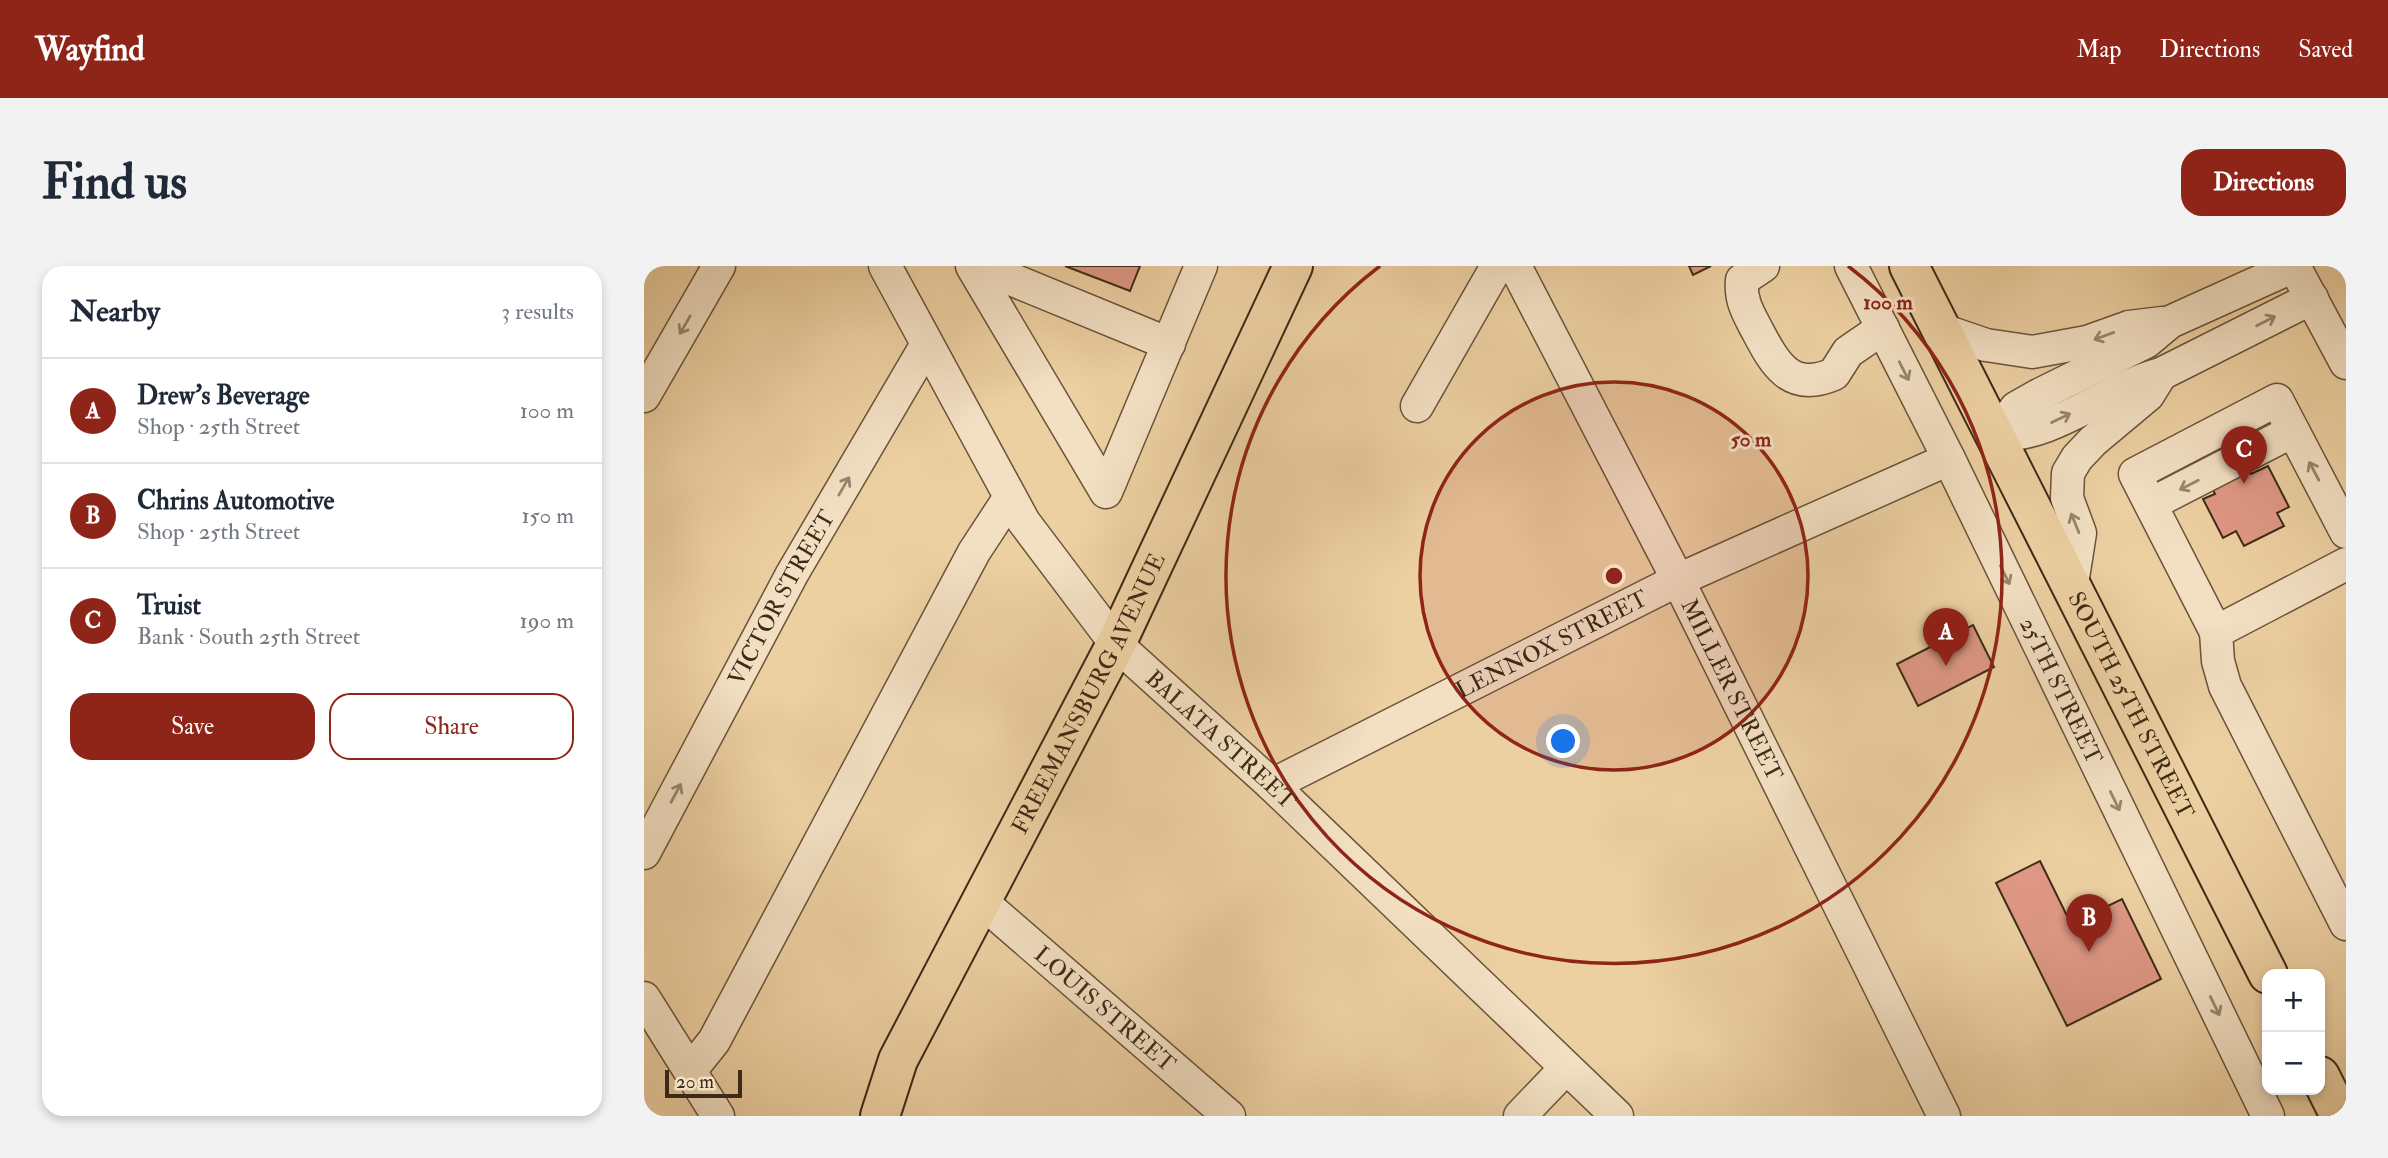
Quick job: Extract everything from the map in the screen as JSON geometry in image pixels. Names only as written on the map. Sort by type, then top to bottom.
[{"type":"main road","name":"FREEMANSBURG AVENUE","points":[[880,1116],[898,1060],[1116,644],[1293,266]]},
{"type":"main road","points":[[1909,266],[1996,435]]},
{"type":"main road","name":"SOUTH 25TH STREET","points":[[1996,435],[2071,590],[2264,969]]},
{"type":"main road","points":[[2325,1086],[2340,1116]]},
{"type":"street","points":[[644,396],[719,266]]},
{"type":"street","name":"BALATA STREET","points":[[884,266],[1024,522],[1116,644],[1272,785],[1617,1116]]},
{"type":"street","points":[[972,266],[1106,492],[1201,266]]},
{"type":"street","points":[[979,266],[1169,344]]},
{"type":"street","points":[[1418,406],[1497,266]]},
{"type":"street","name":"MILLER STREET","points":[[1515,266],[1678,580],[1944,1116]]},
{"type":"street","points":[[1763,266],[1742,280],[1742,302],[1775,364],[1784,372],[1809,381],[1834,374],[1847,352],[1882,328]]},
{"type":"street","name":"25TH STREET","points":[[1851,266],[1949,459],[2269,1116]]},
{"type":"street","points":[[1996,435],[2016,408],[2146,342],[2170,323],[2294,266],[2346,363]]},
{"type":"street","points":[[1996,435],[2034,431],[2135,382],[2161,374],[2312,298]]},
{"type":"street","points":[[1942,330],[1986,345],[2032,352],[2087,342],[2129,327],[2170,323]]},
{"type":"street","name":"VICTOR STREET","points":[[644,853],[792,574],[927,344]]},
{"type":"street","points":[[2071,590],[2080,533],[2067,498],[2068,473],[2077,458],[2093,441],[2148,395],[2161,374]]},
{"type":"street","points":[[2346,531],[2277,400],[2136,474],[2217,632],[2218,661],[2225,686],[2346,924]]},
{"type":"street","name":"LENNOX STREET","points":[[1272,785],[1678,580],[1949,459]]},
{"type":"street","points":[[690,1072],[714,1041],[974,552],[1010,497]]},
{"type":"street","points":[[2217,632],[2346,564]]},
{"type":"street","name":"LOUIS STREET","points":[[982,902],[1229,1116]]},
{"type":"street","points":[[644,998],[719,1116]]},
{"type":"street","points":[[1520,1116],[1566,1068]]},
{"type":"building","points":[[1065,266],[1140,266],[1130,291]]},
{"type":"building","points":[[1689,266],[1711,266],[1693,275]]},
{"type":"building","points":[[2231,436],[2251,474],[2268,466],[2289,507],[2277,513],[2284,526],[2244,546],[2236,531],[2223,538],[2203,499],[2215,494],[2195,454]]},
{"type":"building","points":[[1973,625],[1994,667],[1918,706],[1897,664]]},
{"type":"building","points":[[2040,861],[2071,924],[2122,899],[2161,979],[2067,1026],[1996,883]]},
{"type":"place","name":"Truist","points":[[2244,484]]},
{"type":"place","name":"Drew's Beverage","points":[[1946,666]]},
{"type":"place","name":"Chrins Automotive","points":[[2089,952]]}]
